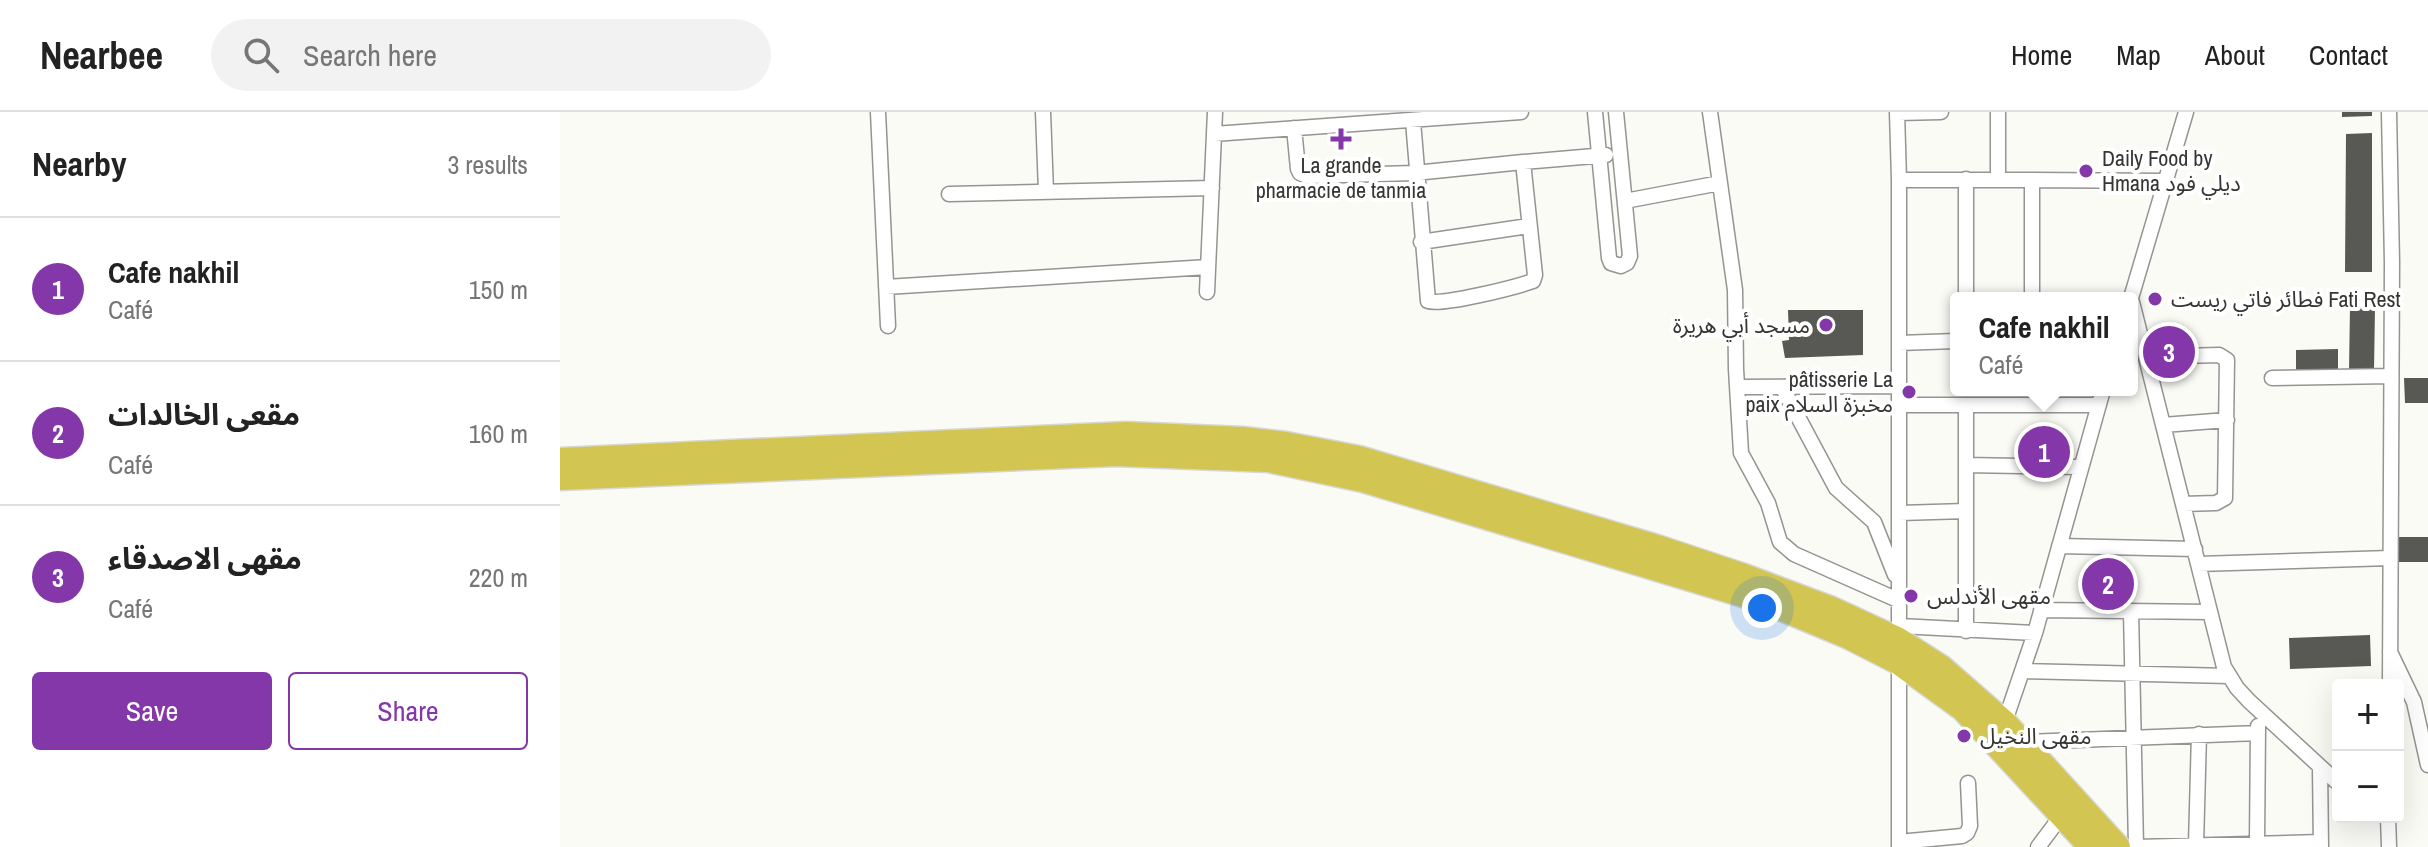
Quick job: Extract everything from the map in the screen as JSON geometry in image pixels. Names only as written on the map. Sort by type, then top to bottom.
[{"type":"highway","points":[[560,460],[1126,434],[1194,435],[1286,444],[1359,458],[1657,547],[1792,592],[1899,643],[1941,667],[2000,732],[2062,815],[2091,847]]},
{"type":"highway","points":[[560,478],[1060,455],[1182,455],[1268,460],[1363,480],[1763,601],[1849,637],[1899,643]]},
{"type":"highway","points":[[2000,732],[2023,742],[2118,847]]},
{"type":"street","points":[[878,112],[888,326]]},
{"type":"street","points":[[1043,112],[1046,192]]},
{"type":"street","points":[[1207,292],[1215,112]]},
{"type":"street","points":[[1214,134],[1521,112]]},
{"type":"street","points":[[1595,112],[1609,258],[1617,266],[1624,265],[1630,259],[1616,112]]},
{"type":"street","points":[[1710,112],[1735,290],[1741,453],[1768,503],[1780,542],[1794,554],[1900,601]]},
{"type":"street","points":[[1941,112],[1897,112],[1899,845],[1967,833],[1970,826],[1968,783]]},
{"type":"street","points":[[1998,112],[1998,179]]},
{"type":"street","points":[[2134,292],[2186,112]]},
{"type":"street","points":[[2389,112],[2390,679]]},
{"type":"street","points":[[1413,121],[1427,299],[1433,303],[1533,281],[1535,275],[1523,162]]},
{"type":"street","points":[[1294,128],[1298,169],[1303,175],[1415,173],[1620,153]]},
{"type":"street","points":[[1966,179],[1966,292]]},
{"type":"street","points":[[1899,180],[2166,181]]},
{"type":"street","points":[[2032,180],[2032,292]]},
{"type":"street","points":[[1625,201],[1720,183]]},
{"type":"street","points":[[949,194],[1212,188]]},
{"type":"street","points":[[1421,242],[1529,226]]},
{"type":"street","points":[[886,287],[1208,267]]},
{"type":"street","points":[[2138,324],[2219,653],[2237,688],[2332,778]]},
{"type":"street","points":[[1899,343],[1950,341]]},
{"type":"street","points":[[2146,357],[2225,357],[2228,364],[2225,498],[2216,503],[2183,504]]},
{"type":"street","points":[[2272,378],[2391,376]]},
{"type":"street","points":[[1737,387],[1899,386]]},
{"type":"street","points":[[1782,387],[1836,488],[1874,522],[1897,579]]},
{"type":"street","points":[[1900,405],[1966,405],[2101,397],[2035,633],[2000,732]]},
{"type":"street","points":[[1966,405],[1966,631]]},
{"type":"street","points":[[2163,425],[2227,420]]},
{"type":"street","points":[[1966,465],[2081,467]]},
{"type":"street","points":[[1900,513],[1966,511]]},
{"type":"street","points":[[2059,546],[2196,556],[2390,558]]},
{"type":"street","points":[[2041,610],[2210,612]]},
{"type":"street","points":[[2131,611],[2137,847],[2321,844],[2320,767]]},
{"type":"street","points":[[1899,643],[1966,631],[2035,633]]},
{"type":"street","points":[[2390,651],[2414,702],[2428,765]]},
{"type":"street","points":[[2023,671],[2229,676]]},
{"type":"street","points":[[2257,843],[2259,710]]},
{"type":"street","points":[[2023,742],[2258,733]]},
{"type":"street","points":[[2196,845],[2199,734]]},
{"type":"street","points":[[2038,847],[2062,815]]},
{"type":"street","points":[[2388,823],[2389,847]]},
{"type":"building","points":[[2342,112],[2372,112],[2372,116],[2342,117]]},
{"type":"building","points":[[2372,133],[2372,272],[2345,272],[2346,134]]},
{"type":"building","points":[[2350,307],[2375,308],[2374,370],[2349,370]]},
{"type":"building","name":"مسجد أبي هريرة","points":[[1788,310],[1863,310],[1863,355],[1785,358],[1782,341],[1789,340]]},
{"type":"building","points":[[2338,349],[2338,372],[2296,372],[2296,350]]},
{"type":"building","points":[[2404,378],[2428,378],[2428,403],[2405,403]]},
{"type":"building","points":[[2399,537],[2428,537],[2428,562],[2398,562]]},
{"type":"building","points":[[2370,635],[2371,666],[2290,669],[2289,638]]},
{"type":"place","name":"La grande pharmacie de tanmia","points":[[1341,139]]},
{"type":"place","name":"Daily Food by Hmana ديلي فود","points":[[2086,171]]},
{"type":"place","name":"فطائر فاتي ريست Fati Rest","points":[[2155,299]]},
{"type":"place","name":"مسجد أبي هريرة","points":[[1826,325]]},
{"type":"place","name":"مقهى الاصدقاء","points":[[2169,352]]},
{"type":"place","name":"pâtisserie La paix مخبزة السلام","points":[[1909,392]]},
{"type":"place","name":"Cafe nakhil","points":[[2044,452]]},
{"type":"place","name":"مقعى الخالدات","points":[[2108,584]]},
{"type":"place","name":"مقهى الأندلس","points":[[1911,596]]},
{"type":"place","name":"مقهى النخيل","points":[[1964,736]]}]
